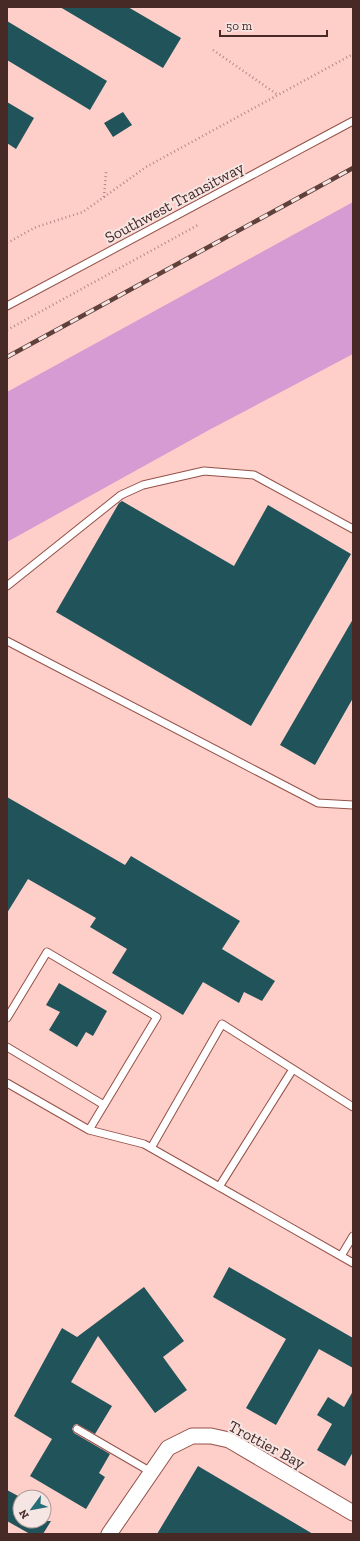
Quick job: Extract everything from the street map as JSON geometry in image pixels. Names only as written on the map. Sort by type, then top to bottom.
[{"type":"street","name":"Trottier Bay","points":[[110,1534],[168,1448],[192,1436],[211,1436],[229,1440],[353,1513]]},
{"type":"lane","name":"Southwest Transitway","points":[[7,306],[353,121]]},
{"type":"lane","points":[[7,586],[120,495],[143,485],[204,471],[254,475],[353,529]]},
{"type":"lane","points":[[7,641],[318,803],[353,805]]},
{"type":"lane","points":[[7,1018],[47,952],[157,1016],[89,1130]]},
{"type":"lane","points":[[151,1148],[222,1024],[353,1106]]},
{"type":"lane","points":[[7,1047],[104,1105]]},
{"type":"lane","points":[[219,1187],[293,1069]]},
{"type":"lane","points":[[7,1083],[89,1130],[144,1144],[353,1263]]},
{"type":"lane","points":[[341,1256],[353,1236]]},
{"type":"lane","points":[[77,1429],[151,1472]]},
{"type":"path","points":[[213,50],[278,95]]},
{"type":"path","points":[[7,243],[36,227],[52,221],[75,216],[146,167],[353,54]]},
{"type":"path","points":[[104,197],[106,172]]},
{"type":"path","points":[[7,330],[198,225]]},
{"type":"shaded area","points":[[353,202],[353,354],[209,430],[7,542],[7,392]]},
{"type":"building","points":[[60,7],[128,7],[181,38],[163,68]]},
{"type":"building","points":[[7,21],[107,81],[90,110],[7,60]]},
{"type":"building","points":[[7,102],[34,118],[16,149],[7,143]]},
{"type":"building","points":[[123,112],[132,125],[113,137],[104,123]]},
{"type":"building","points":[[122,501],[234,566],[268,505],[351,554],[251,726],[56,612],[119,503]]},
{"type":"building","points":[[353,619],[353,698],[315,765],[280,745]]},
{"type":"building","points":[[7,797],[125,865],[131,856],[240,921],[222,949],[275,981],[262,1001],[244,992],[239,1003],[203,982],[183,1015],[112,973],[127,949],[90,927],[96,918],[28,879],[7,913]]},
{"type":"building","points":[[59,983],[107,1011],[93,1036],[86,1032],[77,1047],[49,1030],[60,1012],[46,1005]]},
{"type":"building","points":[[229,1267],[353,1338],[353,1368],[319,1349],[276,1425],[246,1408],[286,1339],[213,1297]]},
{"type":"building","points":[[144,1287],[184,1341],[163,1357],[187,1390],[155,1413],[98,1336],[71,1382],[112,1406],[95,1434],[77,1424],[74,1425],[72,1429],[74,1433],[110,1454],[99,1473],[105,1477],[86,1509],[30,1476],[52,1439],[14,1416],[62,1328],[77,1337]]},
{"type":"building","points":[[353,1391],[353,1452],[345,1466],[317,1450],[332,1424],[317,1415],[328,1397],[344,1407]]},
{"type":"building","points":[[198,1466],[313,1534],[157,1534]]},
{"type":"building","points":[[7,1490],[12,1493],[12,1524],[7,1521]]},
{"type":"building","points":[[21,1529],[46,1529],[43,1534],[30,1534]]},
{"type":"railway","points":[[7,357],[353,168]]}]
